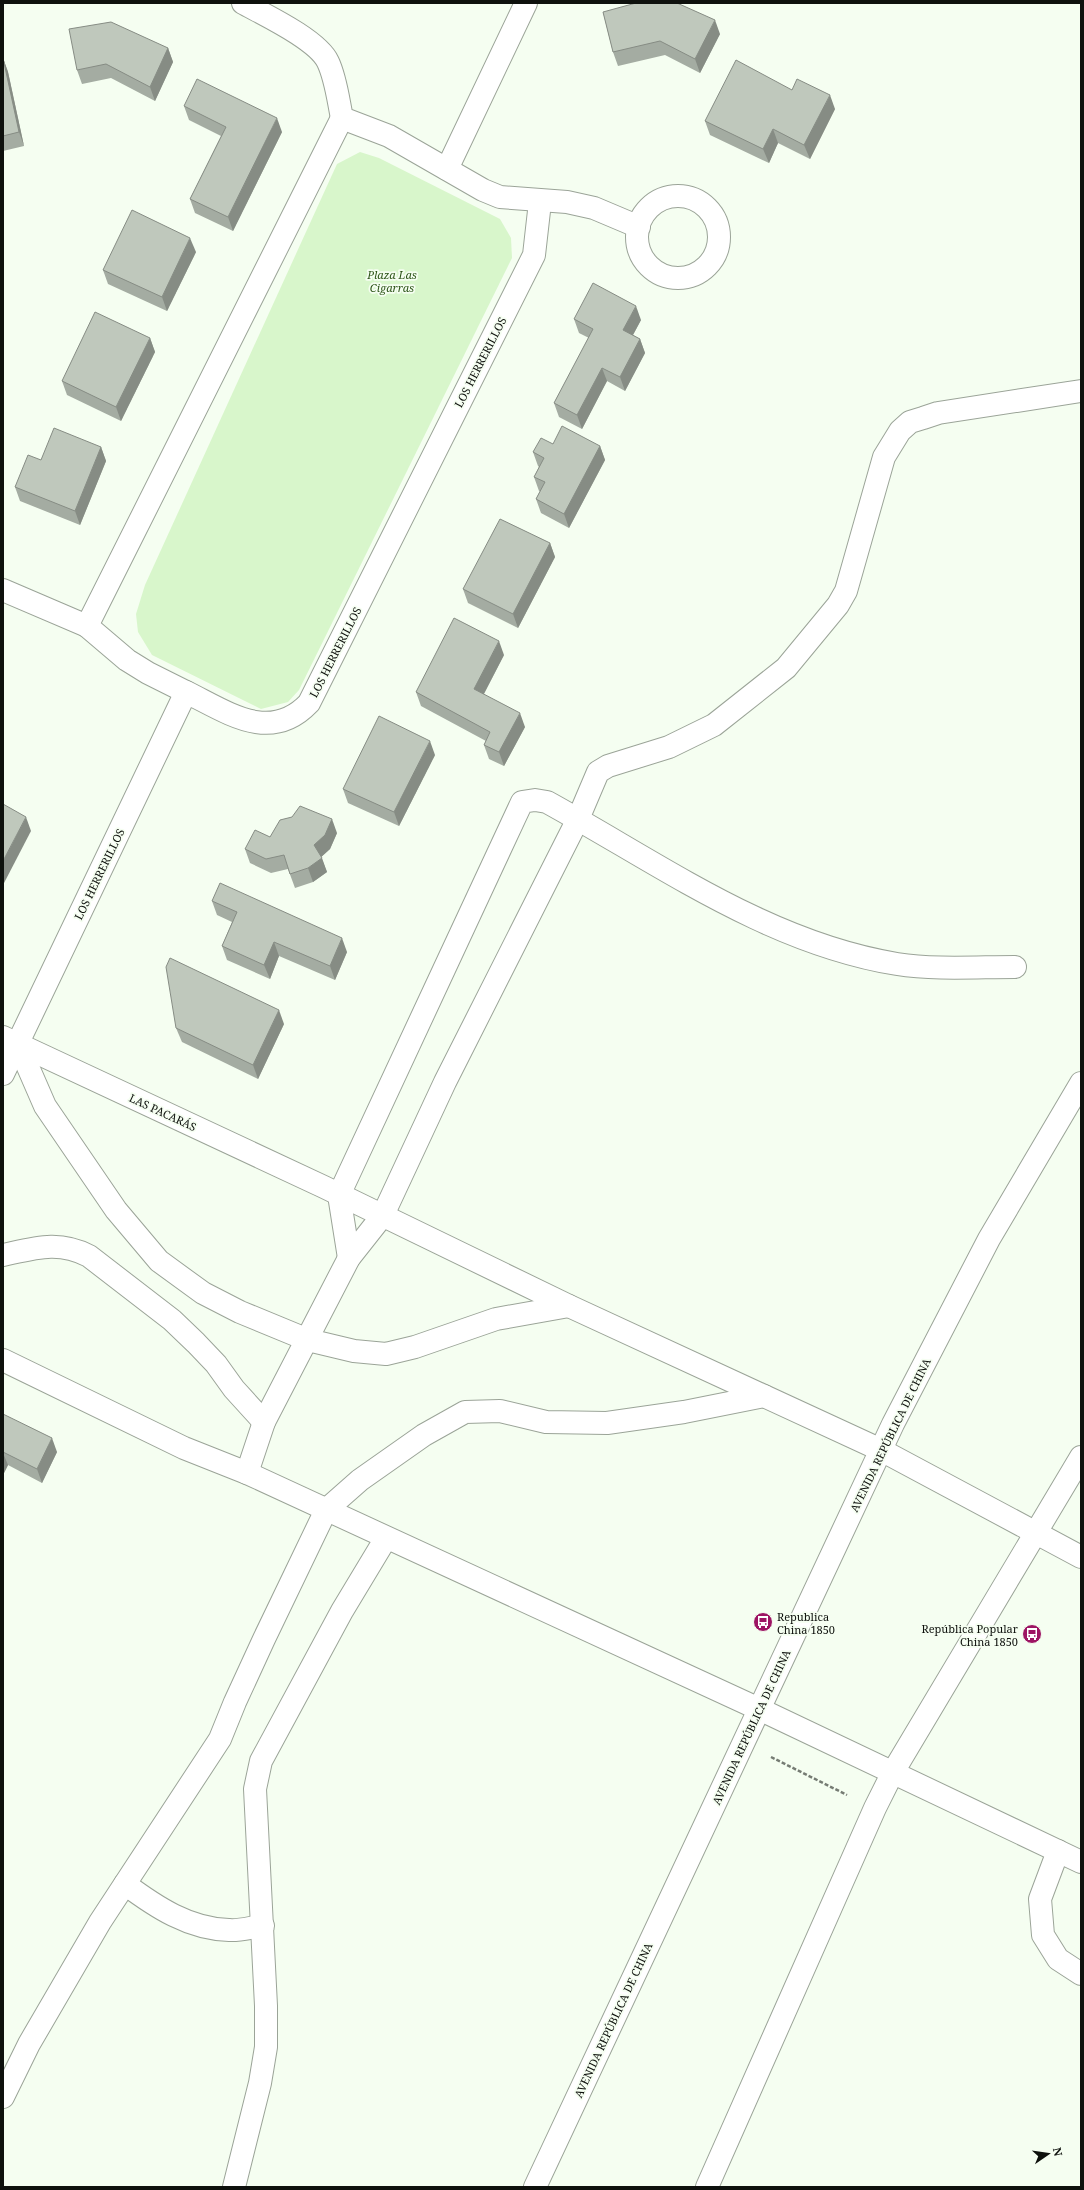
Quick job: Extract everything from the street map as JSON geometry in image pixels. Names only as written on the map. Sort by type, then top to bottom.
[{"type":"street","points":[[87,626],[342,118],[335,83],[327,60],[313,43],[243,3]]},
{"type":"street","points":[[447,169],[526,3]]},
{"type":"street","points":[[342,118],[389,136],[500,197],[540,202],[567,202],[594,208],[639,227]]},
{"type":"street","name":"LOS HERRERILLOS","points":[[3,1074],[10,1040],[186,692],[249,722],[276,723],[298,715],[309,703],[534,255],[540,202]]},
{"type":"street","points":[[247,1473],[264,1422],[308,1340],[349,1258],[383,1215],[445,1082],[578,820],[598,772],[608,766],[676,744],[714,725],[786,668],[799,654],[838,605],[846,591],[884,457],[892,442],[910,422],[938,413],[1081,390]]},
{"type":"street","points":[[3,590],[87,626],[127,660],[148,674],[186,692]]},
{"type":"street","points":[[349,1258],[332,1191],[522,802],[535,800],[548,802],[693,886],[740,911],[784,932],[838,951],[898,964],[947,967],[1015,967]]},
{"type":"street","points":[[10,1040],[45,1106],[116,1210],[159,1260],[203,1293],[240,1312],[308,1340],[354,1351],[386,1354],[415,1348],[496,1319],[569,1306]]},
{"type":"street","name":"LAS PACARÁS","points":[[10,1040],[383,1215],[569,1306],[881,1450],[1036,1534],[1081,1556]]},
{"type":"street","name":"AVENIDA REPÚBLICA DE CHINA","points":[[535,2187],[881,1450],[989,1239],[1081,1083]]},
{"type":"street","points":[[3,1255],[37,1247],[60,1246],[76,1249],[90,1256],[172,1320],[216,1364],[234,1389],[264,1422]]},
{"type":"street","points":[[3,1360],[184,1448],[247,1473],[759,1709],[1081,1862]]},
{"type":"street","points":[[3,2097],[29,2044],[100,1922],[220,1740],[235,1702],[326,1510],[360,1480],[424,1435],[465,1412],[500,1411],[546,1422],[607,1423],[684,1412],[764,1396]]},
{"type":"street","points":[[707,2187],[875,1808],[893,1772],[1081,1457]]},
{"type":"street","points":[[234,2187],[260,2083],[266,2047],[263,1926],[255,1789],[261,1761],[342,1611],[386,1538]]},
{"type":"street","points":[[1058,1851],[1040,1899],[1043,1935],[1058,1959],[1081,1974]]},
{"type":"street","points":[[125,1884],[148,1902],[185,1921],[230,1931],[263,1926]]},
{"type":"path","points":[[743,1744],[875,1808]]},
{"type":"green space","name":"Plaza Las Cigarras","points":[[360,152],[379,158],[500,219],[511,238],[512,258],[299,690],[288,702],[261,709],[152,655],[138,632],[136,614],[145,585],[337,164]]},
{"type":"building","points":[[636,3],[677,3],[715,20],[695,59],[660,41],[613,52],[603,12]]},
{"type":"building","points":[[111,22],[168,48],[150,87],[106,64],[77,70],[69,29]]},
{"type":"building","points":[[3,58],[19,132],[3,136]]},
{"type":"building","points":[[736,60],[792,90],[797,79],[830,95],[804,145],[773,129],[763,149],[705,121]]},
{"type":"building","points":[[197,79],[277,118],[228,217],[190,199],[226,127],[184,106]]},
{"type":"building","points":[[132,210],[190,238],[162,297],[103,270]]},
{"type":"building","points":[[593,283],[636,306],[623,330],[640,339],[620,377],[602,368],[577,415],[554,403],[593,329],[574,319]]},
{"type":"building","points":[[95,312],[150,338],[116,407],[62,381]]},
{"type":"building","points":[[562,426],[600,446],[564,514],[536,499],[545,482],[534,477],[544,458],[533,452],[541,438],[553,444]]},
{"type":"building","points":[[54,428],[101,447],[75,511],[15,487],[28,455],[41,460]]},
{"type":"building","points":[[500,519],[550,543],[513,614],[463,589]]},
{"type":"building","points":[[454,618],[499,641],[474,689],[520,713],[499,752],[484,745],[490,732],[416,692]]},
{"type":"building","points":[[379,716],[430,741],[394,812],[343,789]]},
{"type":"building","points":[[3,804],[26,817],[3,861]]},
{"type":"building","points":[[300,806],[332,819],[325,835],[314,845],[322,858],[308,868],[290,874],[284,855],[266,859],[245,849],[255,830],[270,837],[280,820],[292,817]]},
{"type":"building","points":[[220,883],[342,938],[330,966],[274,942],[264,965],[222,946],[237,912],[212,901]]},
{"type":"building","points":[[170,958],[279,1010],[253,1065],[176,1028],[166,967]]},
{"type":"building","points":[[3,1414],[52,1438],[37,1469],[3,1452]]},
{"type":"place","name":"Republica China 1850","points":[[763,1622]]},
{"type":"place","name":"República Popular China 1850","points":[[1032,1634]]}]
